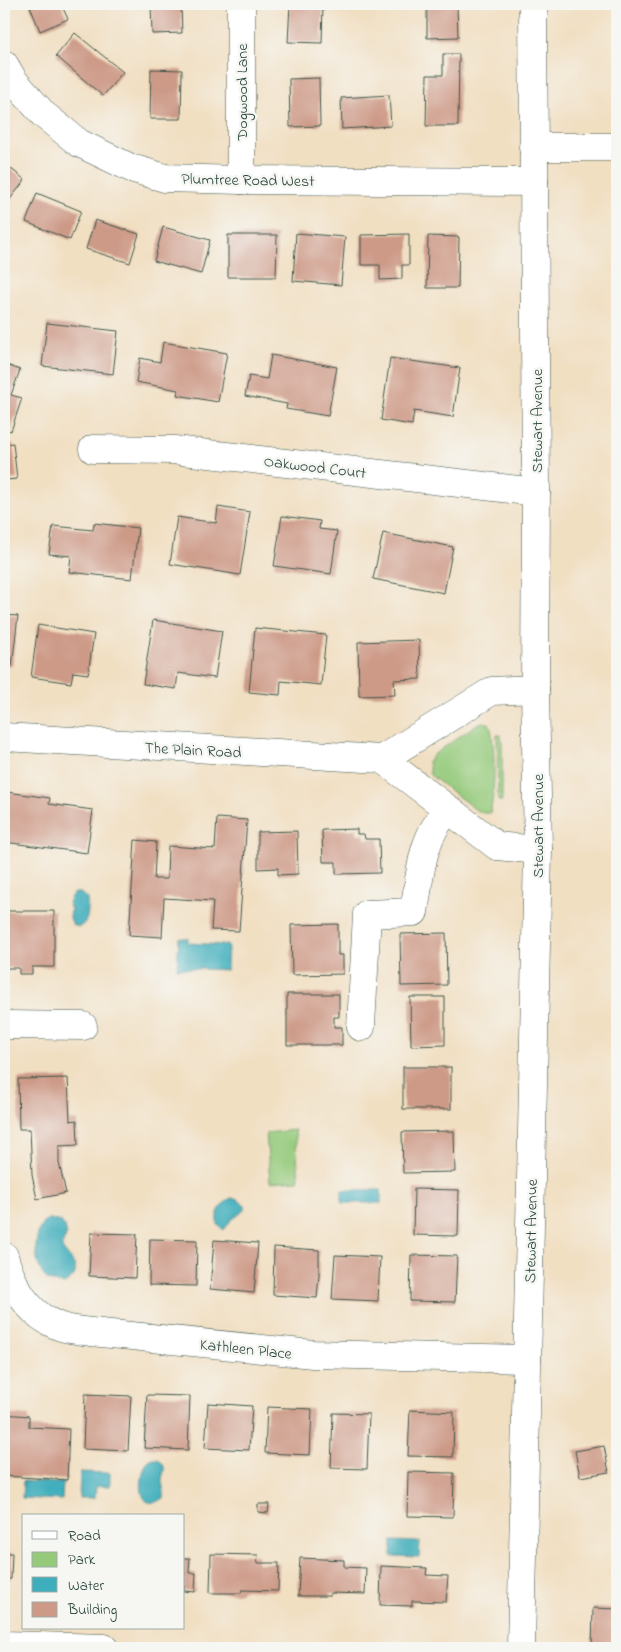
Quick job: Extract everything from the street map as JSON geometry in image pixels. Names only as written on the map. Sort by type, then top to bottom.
[{"type":"street","name":"Dogwood Lane","points":[[240,4],[240,180]]},
{"type":"street","name":"Stewart Avenue","points":[[521,1648],[538,850],[534,689],[536,492],[533,4]]},
{"type":"street","name":"Plumtree Road West","points":[[4,64],[14,80],[44,115],[79,142],[131,168],[164,178],[534,182]]},
{"type":"street","points":[[533,147],[617,147]]},
{"type":"street","name":"Oakwood Court","points":[[93,449],[174,450],[536,492]]},
{"type":"street","points":[[534,689],[492,691],[382,759],[497,846],[538,850]]},
{"type":"street","name":"The Plain Road","points":[[4,738],[382,759]]},
{"type":"street","points":[[361,1027],[367,914],[414,912],[428,842],[436,824],[449,810]]},
{"type":"street","points":[[4,1025],[83,1026]]},
{"type":"street","name":"Kathleen Place","points":[[4,1256],[9,1275],[22,1298],[29,1321],[80,1330],[268,1351],[340,1356],[527,1359]]},
{"type":"street","points":[[4,1645],[104,1648]]},
{"type":"green space","points":[[489,723],[494,754],[494,781],[490,813],[476,810],[430,775],[428,762],[432,756],[477,724]]},
{"type":"green space","points":[[497,735],[501,735],[502,742],[502,801],[498,801]]},
{"type":"green space","points":[[295,1130],[299,1180],[270,1182],[266,1133]]},
{"type":"water","points":[[75,893],[81,893],[87,899],[87,919],[79,927],[73,925],[68,902]]},
{"type":"water","points":[[179,938],[188,938],[188,943],[228,945],[227,970],[177,968]]},
{"type":"water","points":[[342,1190],[381,1190],[381,1203],[342,1203]]},
{"type":"water","points":[[231,1198],[238,1199],[246,1207],[225,1229],[222,1229],[217,1221],[218,1212]]},
{"type":"water","points":[[48,1219],[59,1221],[64,1226],[66,1236],[62,1248],[75,1267],[74,1275],[64,1284],[48,1280],[43,1275],[37,1259],[36,1249],[39,1231]]},
{"type":"water","points":[[150,1459],[158,1459],[164,1468],[162,1481],[164,1495],[161,1500],[156,1502],[149,1502],[145,1499],[141,1486],[144,1470]]},
{"type":"water","points":[[80,1472],[110,1473],[110,1486],[96,1486],[95,1498],[79,1498]]},
{"type":"water","points":[[23,1481],[63,1483],[62,1500],[22,1498]]},
{"type":"water","points":[[392,1541],[420,1542],[419,1557],[391,1556]]},
{"type":"building","points":[[29,4],[61,4],[68,19],[40,31]]},
{"type":"building","points":[[151,4],[181,4],[182,33],[152,34]]},
{"type":"building","points":[[290,4],[323,4],[322,43],[288,42]]},
{"type":"building","points":[[427,4],[457,4],[458,37],[427,38]]},
{"type":"building","points":[[75,33],[123,72],[103,96],[56,56]]},
{"type":"building","points":[[443,54],[459,54],[458,126],[426,126],[427,75],[443,75]]},
{"type":"building","points":[[151,69],[182,70],[181,119],[150,119]]},
{"type":"building","points":[[319,78],[320,126],[290,127],[289,79]]},
{"type":"building","points":[[389,95],[391,126],[342,129],[341,98]]},
{"type":"building","points":[[4,163],[25,180],[4,207]]},
{"type":"building","points":[[37,193],[81,211],[70,240],[26,222]]},
{"type":"building","points":[[95,220],[139,234],[130,263],[86,249]]},
{"type":"building","points":[[163,227],[210,240],[201,274],[154,261]]},
{"type":"building","points":[[296,233],[345,237],[341,285],[293,281]]},
{"type":"building","points":[[409,234],[409,265],[402,265],[402,279],[380,280],[380,265],[361,265],[361,235]]},
{"type":"building","points":[[228,235],[277,235],[276,277],[228,277]]},
{"type":"building","points":[[428,236],[459,237],[458,288],[427,288]]},
{"type":"building","points":[[47,323],[118,331],[113,374],[42,366]]},
{"type":"building","points":[[163,342],[227,353],[218,402],[177,395],[178,390],[136,382],[140,358],[160,362]]},
{"type":"building","points":[[271,355],[337,367],[328,416],[286,409],[287,404],[245,396],[249,376],[267,379]]},
{"type":"building","points":[[390,358],[460,368],[453,417],[414,411],[412,425],[381,420]]},
{"type":"building","points":[[4,364],[20,370],[11,395],[22,398],[11,431],[4,429]]},
{"type":"building","points":[[13,443],[17,479],[6,480],[9,507],[4,507],[4,444]]},
{"type":"building","points":[[218,507],[250,512],[240,575],[170,564],[177,517],[216,523]]},
{"type":"building","points":[[282,516],[320,521],[319,529],[337,531],[331,574],[274,566]]},
{"type":"building","points":[[94,523],[138,528],[132,579],[69,572],[71,556],[49,554],[53,526],[93,530]]},
{"type":"building","points":[[383,533],[453,547],[444,593],[373,579]]},
{"type":"building","points":[[4,615],[18,616],[12,666],[4,665]]},
{"type":"building","points":[[153,620],[222,631],[215,678],[178,673],[176,689],[143,684]]},
{"type":"building","points":[[38,625],[94,634],[88,674],[73,672],[71,683],[31,677]]},
{"type":"building","points":[[255,628],[326,635],[321,685],[281,681],[280,695],[249,692]]},
{"type":"building","points":[[419,640],[420,679],[394,680],[395,695],[359,696],[358,642]]},
{"type":"building","points":[[7,792],[50,798],[49,804],[93,810],[87,853],[4,842]]},
{"type":"building","points":[[217,818],[247,820],[239,931],[211,930],[213,901],[164,898],[162,937],[129,935],[135,840],[156,842],[154,879],[167,879],[168,846],[215,849]]},
{"type":"building","points":[[357,829],[357,834],[364,834],[365,839],[379,839],[380,873],[336,874],[336,862],[323,862],[322,830]]},
{"type":"building","points":[[297,831],[298,874],[278,875],[278,868],[258,869],[258,832]]},
{"type":"building","points":[[4,911],[54,911],[54,967],[32,967],[32,974],[19,974],[19,968],[4,968]]},
{"type":"building","points":[[338,924],[338,955],[343,955],[343,974],[292,975],[291,925]]},
{"type":"building","points":[[446,933],[447,985],[401,986],[400,934]]},
{"type":"building","points":[[287,994],[339,994],[339,1017],[334,1017],[334,1027],[342,1027],[342,1045],[287,1045]]},
{"type":"building","points":[[410,997],[445,997],[445,1045],[411,1046]]},
{"type":"building","points":[[403,1067],[451,1067],[451,1109],[403,1109]]},
{"type":"building","points":[[68,1078],[70,1121],[77,1120],[78,1145],[59,1146],[59,1163],[66,1193],[37,1199],[32,1175],[30,1129],[19,1129],[18,1079]]},
{"type":"building","points":[[454,1131],[455,1172],[403,1173],[402,1132]]},
{"type":"building","points":[[414,1189],[459,1190],[458,1236],[413,1235]]},
{"type":"building","points":[[91,1233],[137,1234],[135,1278],[89,1276]]},
{"type":"building","points":[[150,1239],[197,1240],[196,1286],[149,1285]]},
{"type":"building","points":[[214,1240],[258,1243],[254,1293],[210,1289]]},
{"type":"building","points":[[274,1247],[319,1250],[317,1298],[273,1295]]},
{"type":"building","points":[[335,1255],[380,1257],[378,1301],[332,1299]]},
{"type":"building","points":[[411,1255],[457,1256],[455,1302],[410,1301]]},
{"type":"building","points":[[85,1394],[131,1396],[128,1451],[83,1449]]},
{"type":"building","points":[[147,1395],[190,1396],[188,1450],[144,1448]]},
{"type":"building","points":[[208,1403],[252,1406],[249,1450],[205,1448]]},
{"type":"building","points":[[267,1407],[312,1409],[310,1455],[265,1453]]},
{"type":"building","points":[[410,1410],[454,1412],[453,1457],[408,1456]]},
{"type":"building","points":[[333,1413],[369,1414],[367,1469],[331,1468]]},
{"type":"building","points":[[4,1414],[29,1416],[29,1427],[69,1429],[67,1480],[4,1476]]},
{"type":"building","points":[[604,1446],[609,1472],[580,1477],[575,1451]]},
{"type":"building","points":[[408,1472],[454,1473],[453,1517],[407,1516]]},
{"type":"building","points":[[258,1504],[269,1504],[268,1513],[258,1512]]},
{"type":"building","points":[[4,1553],[12,1553],[11,1579],[4,1579]]},
{"type":"building","points":[[211,1554],[258,1555],[257,1563],[279,1563],[278,1591],[242,1590],[241,1593],[210,1593]]},
{"type":"building","points":[[185,1558],[190,1558],[189,1573],[196,1573],[195,1592],[185,1591]]},
{"type":"building","points":[[300,1558],[344,1560],[344,1567],[366,1568],[365,1594],[330,1593],[330,1596],[298,1596]]},
{"type":"building","points":[[381,1566],[427,1568],[426,1575],[448,1576],[446,1602],[412,1601],[412,1606],[380,1605]]},
{"type":"building","points":[[593,1608],[617,1609],[617,1648],[592,1648]]}]
